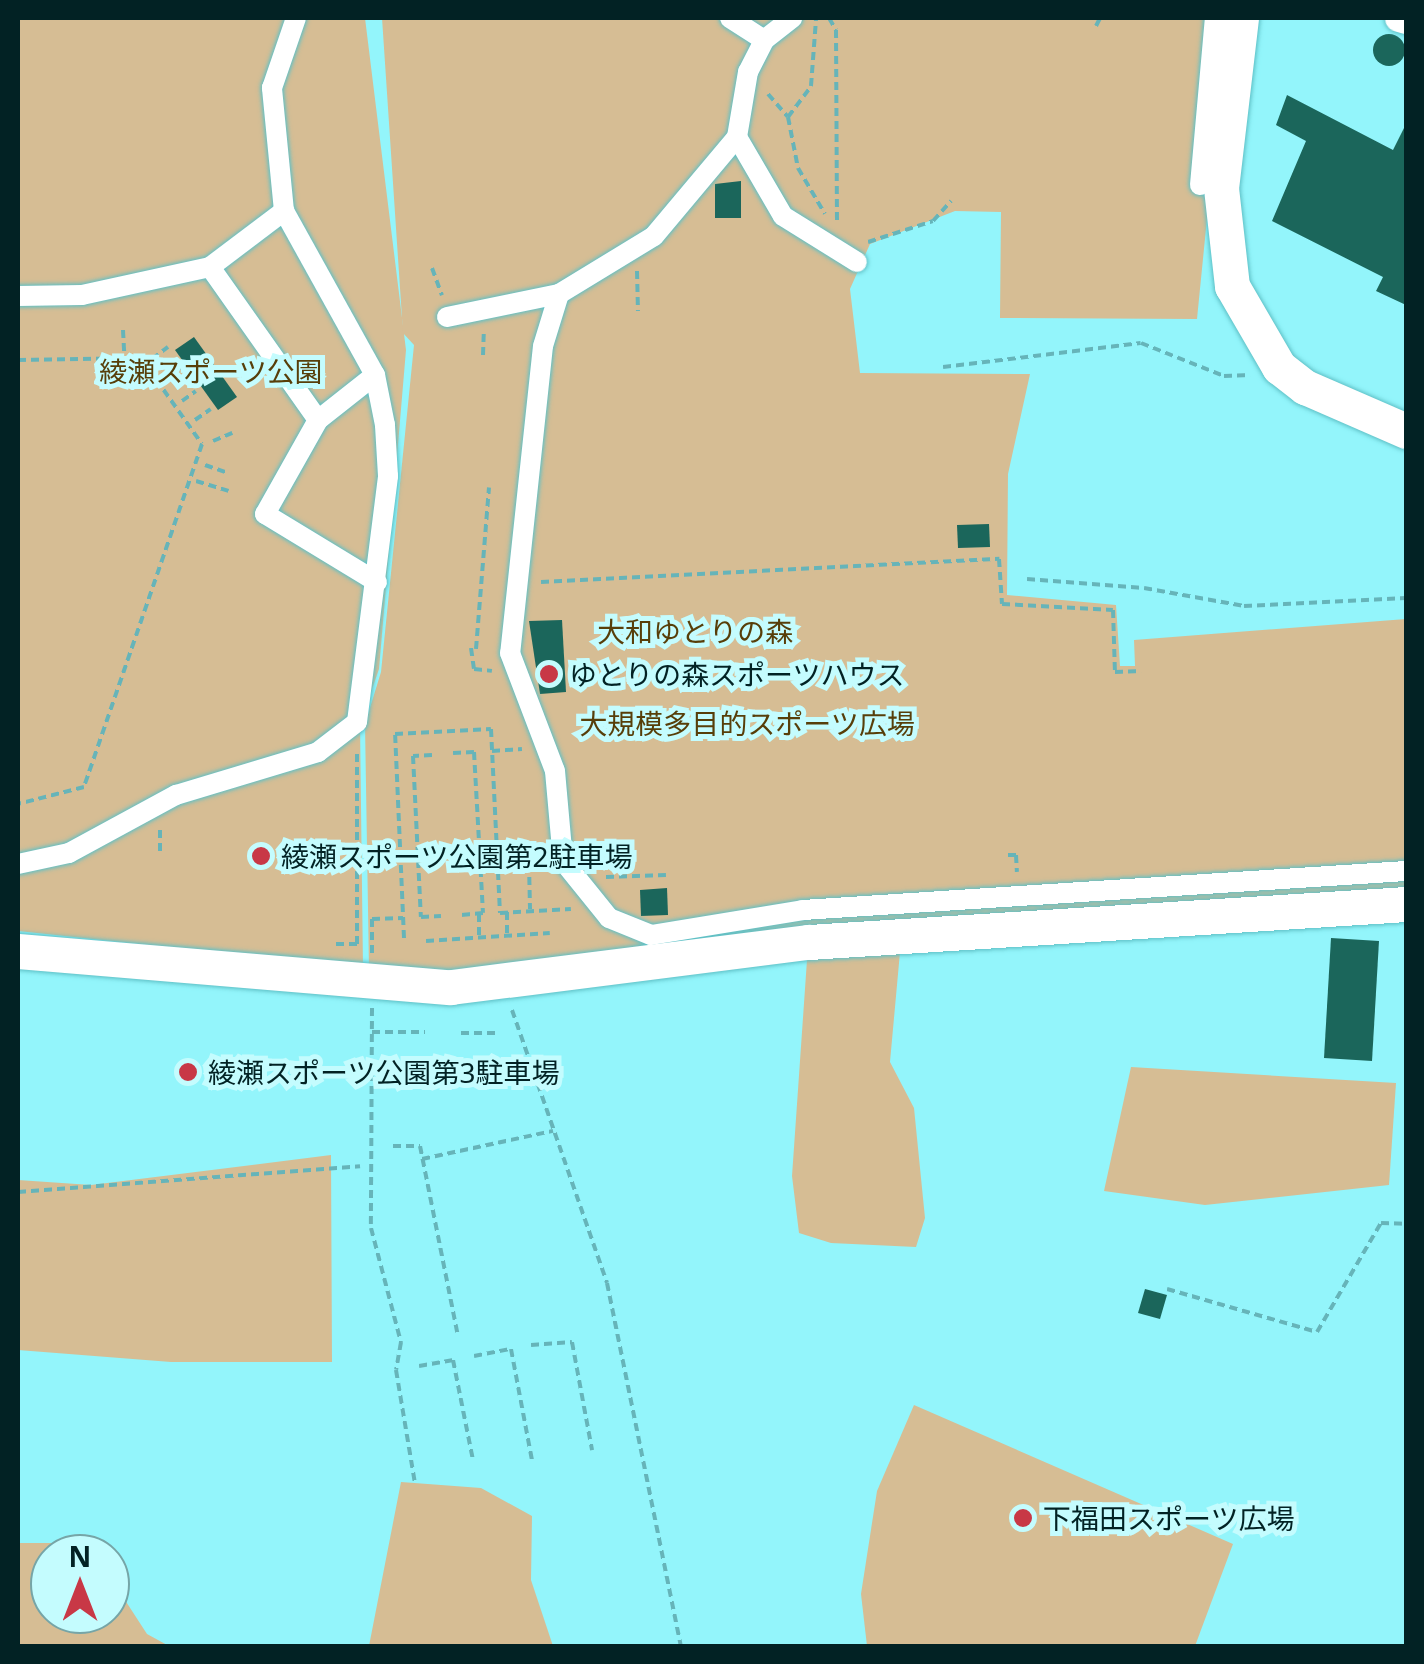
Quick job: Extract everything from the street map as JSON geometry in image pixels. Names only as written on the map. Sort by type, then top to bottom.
[{"type":"street","points":[[18,864],[86,845],[176,794],[318,752],[357,722],[378,582],[388,476],[375,375],[284,212],[272,88],[296,18]]},
{"type":"street","points":[[730,18],[764,40]]},
{"type":"street","points":[[453,315],[560,294],[636,249],[737,137],[748,72],[764,40],[792,18]]},
{"type":"street","points":[[1200,185],[1216,18]]},
{"type":"street","points":[[1240,18],[1221,235],[1232,286],[1280,367],[1305,387],[1406,432]]},
{"type":"street","points":[[1399,18],[1406,20]]},
{"type":"street","points":[[737,137],[783,216],[857,262]]},
{"type":"street","points":[[18,296],[82,295],[210,267],[284,212]]},
{"type":"street","points":[[210,267],[318,420]]},
{"type":"street","points":[[560,294],[543,346],[517,584],[512,672],[555,771],[563,861],[599,907],[651,935],[803,910],[1406,871]]},
{"type":"street","points":[[375,375],[318,420],[265,514],[378,582]]},
{"type":"street","points":[[18,952],[372,983],[503,985],[809,942],[1406,904]]},
{"type":"path","points":[[788,117],[811,86],[816,18]]},
{"type":"path","points":[[748,72],[788,117],[798,168],[837,234],[836,30],[828,18]]},
{"type":"path","points":[[1096,26],[1100,18]]},
{"type":"path","points":[[857,262],[847,248],[932,222],[951,202]]},
{"type":"path","points":[[636,249],[638,312]]},
{"type":"path","points":[[432,268],[437,290],[453,315]]},
{"type":"path","points":[[123,330],[124,352]]},
{"type":"path","points":[[943,367],[1141,343],[1224,376],[1280,367]]},
{"type":"path","points":[[152,359],[168,347]]},
{"type":"path","points":[[18,360],[141,358],[202,444],[84,787],[18,804]]},
{"type":"path","points":[[165,376],[180,368]]},
{"type":"path","points":[[182,401],[196,391]]},
{"type":"path","points":[[195,420],[210,408]]},
{"type":"path","points":[[212,441],[232,434]]},
{"type":"path","points":[[205,465],[228,473]]},
{"type":"path","points":[[196,481],[228,491]]},
{"type":"path","points":[[489,488],[474,669],[490,670]]},
{"type":"path","points":[[517,584],[998,560],[1002,604],[1113,610],[1114,672],[1141,671]]},
{"type":"path","points":[[1027,580],[1244,606],[1406,598]]},
{"type":"path","points":[[336,944],[358,944],[357,722]]},
{"type":"path","points":[[404,938],[394,734],[491,729],[500,912],[599,907]]},
{"type":"path","points":[[492,751],[517,750]]},
{"type":"path","points":[[453,753],[474,752],[479,938]]},
{"type":"path","points":[[432,755],[413,756],[421,917],[441,916]]},
{"type":"path","points":[[529,864],[530,911]]},
{"type":"path","points":[[601,877],[666,875]]},
{"type":"path","points":[[507,912],[507,936]]},
{"type":"path","points":[[461,915],[479,914]]},
{"type":"path","points":[[404,918],[372,919],[371,1228],[401,1342],[396,1370],[415,1484]]},
{"type":"path","points":[[426,941],[550,934]]},
{"type":"path","points":[[503,985],[607,1282],[681,1646]]},
{"type":"path","points":[[372,1032],[425,1032]]},
{"type":"path","points":[[461,1033],[495,1033]]},
{"type":"path","points":[[422,1159],[553,1131]]},
{"type":"path","points":[[393,1146],[420,1146],[457,1332]]},
{"type":"path","points":[[18,1192],[360,1166]]},
{"type":"path","points":[[1167,1289],[1316,1332],[1381,1223],[1406,1224]]},
{"type":"path","points":[[531,1345],[572,1342],[592,1450]]},
{"type":"path","points":[[474,1356],[512,1349],[532,1460]]},
{"type":"path","points":[[418,1366],[453,1360],[473,1460]]},
{"type":"green space","name":"綾瀬スポーツ公園","points":[[18,18],[365,18],[406,350],[379,669],[360,724],[363,968],[18,931]]},
{"type":"green space","name":"大和ゆとりの森","points":[[382,18],[1227,18],[1197,319],[1000,318],[1001,212],[955,211],[870,244],[850,289],[860,373],[1030,374],[1008,474],[1007,595],[1116,605],[1120,666],[1135,666],[1134,640],[1406,619],[1406,892],[529,970],[369,970],[365,724],[381,672],[414,345],[403,333]]},
{"type":"green space","points":[[900,952],[890,1062],[914,1108],[925,1218],[916,1247],[831,1243],[799,1233],[792,1176],[807,960]]},
{"type":"green space","points":[[1131,1067],[1396,1083],[1389,1185],[1205,1205],[1104,1191]]},
{"type":"green space","points":[[331,1155],[332,1362],[171,1362],[18,1350],[18,1180],[91,1185]]},
{"type":"green space","name":"下福田スポーツ広場","points":[[914,1405],[1233,1544],[1195,1646],[867,1646],[861,1594],[877,1491]]},
{"type":"green space","points":[[401,1482],[481,1488],[532,1516],[531,1580],[553,1646],[369,1646]]},
{"type":"green space","points":[[18,1543],[30,1543],[30,1634],[130,1634],[130,1608],[147,1634],[169,1646],[18,1646]]},
{"type":"building","points":[[1389,34],[1400,39],[1405,50],[1400,61],[1389,66],[1378,61],[1373,50],[1378,39]]},
{"type":"building","points":[[1287,95],[1393,150],[1406,124],[1406,305],[1376,291],[1383,277],[1272,221],[1306,141],[1276,125]]},
{"type":"building","points":[[741,181],[741,218],[715,218],[715,184]]},
{"type":"building","points":[[194,337],[237,397],[218,410],[175,350]]},
{"type":"building","points":[[989,524],[990,547],[958,548],[957,525]]},
{"type":"building","name":"ゆとりの森スポーツハウス","points":[[562,620],[566,692],[540,694],[529,621]]},
{"type":"building","points":[[667,888],[668,915],[641,916],[640,890]]},
{"type":"building","points":[[1331,938],[1379,941],[1372,1061],[1324,1058]]},
{"type":"building","points":[[1145,1289],[1167,1295],[1160,1319],[1138,1313]]},
{"type":"place","name":"ゆとりの森スポーツハウス","points":[[549,674]]},
{"type":"place","name":"綾瀬スポーツ公園第2駐車場","points":[[261,856]]},
{"type":"place","name":"綾瀬スポーツ公園第3駐車場","points":[[188,1072]]},
{"type":"place","name":"下福田スポーツ広場","points":[[1023,1518]]},
{"type":"park label","name":"大規模多目的スポーツ広場","points":[[747,723]]}]
